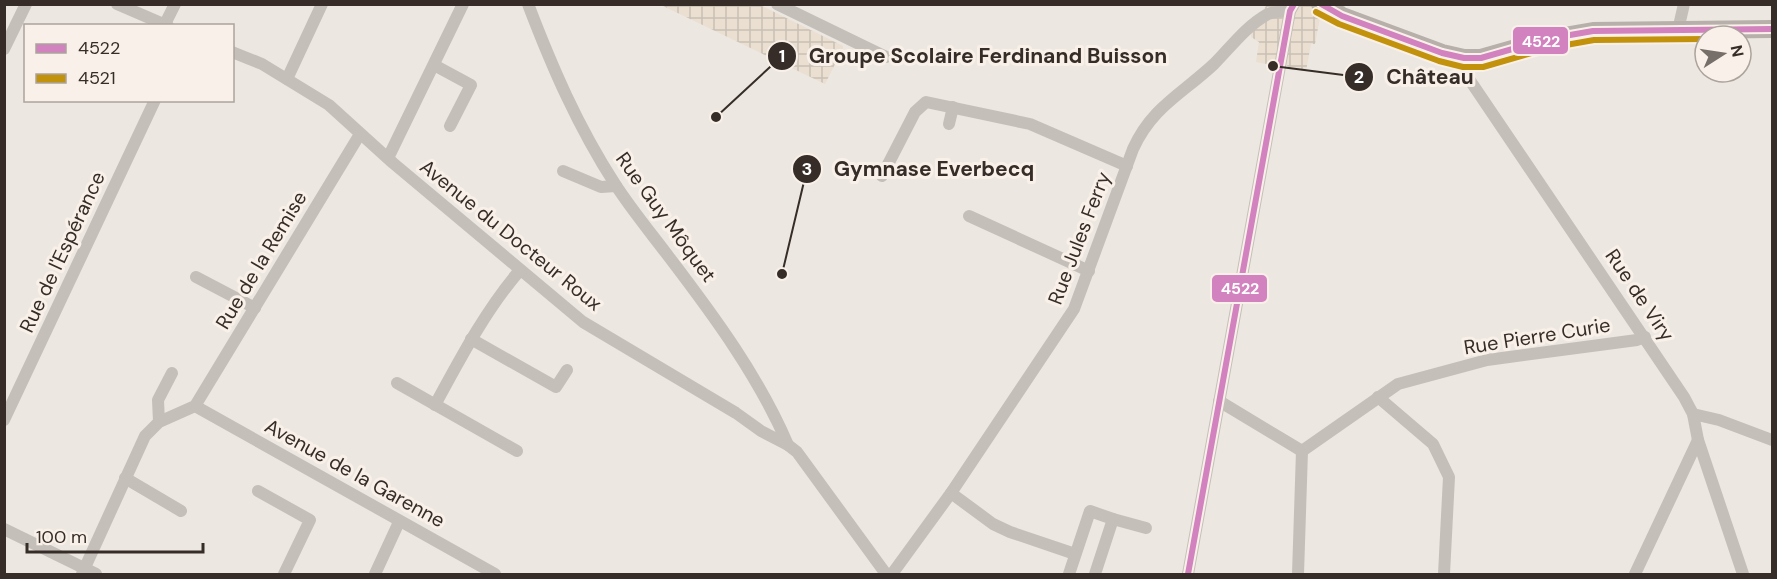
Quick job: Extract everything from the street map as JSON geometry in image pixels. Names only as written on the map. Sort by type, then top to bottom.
[{"type":"main road","points":[[1320,4],[1342,16],[1434,50],[1464,58],[1481,58],[1574,33],[1610,30],[1773,29]]},
{"type":"street","points":[[4,49],[26,4]]},
{"type":"street","points":[[117,4],[165,24]]},
{"type":"street","points":[[167,24],[175,4]]},
{"type":"street","points":[[287,79],[322,4]]},
{"type":"street","points":[[387,158],[463,4]]},
{"type":"street","name":"Rue Guy Môquet","points":[[528,4],[565,96],[581,128],[616,186],[702,301],[766,398],[788,445]]},
{"type":"street","points":[[777,4],[886,57]]},
{"type":"street","points":[[1678,30],[1684,4]]},
{"type":"street","points":[[1188,574],[1292,8]]},
{"type":"street","name":"Rue Jules Ferry","points":[[892,574],[951,494],[1067,322],[1089,271],[1132,149],[1145,124],[1211,67],[1244,32],[1271,13],[1292,8]]},
{"type":"street","name":"Avenue du Docteur Roux","points":[[234,53],[262,64],[329,105],[387,158],[583,322],[736,413],[749,424],[788,445],[797,453],[886,574]]},
{"type":"street","name":"Rue de Viry","points":[[1464,58],[1467,76],[1645,337],[1693,414],[1698,440],[1743,574]]},
{"type":"street","points":[[434,65],[471,85],[450,126]]},
{"type":"street","name":"Rue de l'Espérance","points":[[4,420],[153,102]]},
{"type":"street","points":[[882,176],[918,107],[926,102],[1030,124],[1127,166]]},
{"type":"street","points":[[949,124],[952,107]]},
{"type":"street","name":"Rue de la Remise","points":[[195,406],[360,134]]},
{"type":"street","points":[[563,171],[601,187],[616,186]]},
{"type":"street","points":[[969,216],[1089,271]]},
{"type":"street","points":[[435,405],[471,339],[519,270]]},
{"type":"street","points":[[195,277],[255,308]]},
{"type":"street","name":"Rue Pierre Curie","points":[[1302,451],[1398,384],[1487,360],[1637,340],[1645,337]]},
{"type":"street","points":[[471,339],[556,387],[567,370]]},
{"type":"street","points":[[159,422],[158,400],[172,373]]},
{"type":"street","points":[[398,383],[517,451]]},
{"type":"street","points":[[1378,397],[1433,444],[1449,477],[1444,574]]},
{"type":"street","points":[[1219,401],[1302,451],[1298,574]]},
{"type":"street","points":[[82,571],[145,436],[159,422],[195,406]]},
{"type":"street","name":"Avenue de la Garenne","points":[[195,406],[495,574]]},
{"type":"street","points":[[1693,414],[1719,420],[1773,440]]},
{"type":"street","points":[[1635,574],[1698,440]]},
{"type":"street","points":[[125,478],[181,510]]},
{"type":"street","points":[[258,491],[310,520],[284,574]]},
{"type":"street","points":[[951,494],[993,524],[1075,554]]},
{"type":"street","points":[[1069,574],[1090,511],[1146,528]]},
{"type":"street","points":[[1095,574],[1113,519]]},
{"type":"street","points":[[375,574],[399,522]]},
{"type":"street","points":[[4,529],[82,571],[96,574]]},
{"type":"shaded area","points":[[661,5],[760,5],[843,48],[825,84]]},
{"type":"shaded area","points":[[1267,5],[1344,5],[1346,10],[1337,21],[1320,17],[1315,44],[1311,44],[1306,71],[1289,68],[1282,60],[1271,65],[1256,62],[1259,42],[1251,37],[1252,21]]},
{"type":"transit line","name":"4522","points":[[1188,574],[1290,11],[1294,4]]},
{"type":"transit line","name":"4522","points":[[1321,4],[1342,16],[1442,53],[1464,58],[1481,58],[1547,39],[1593,31],[1772,29]]},
{"type":"transit line","name":"4521","points":[[1316,12],[1339,24],[1439,61],[1463,67],[1483,67],[1549,48],[1594,40],[1693,39]]},
{"type":"place","name":"Château","points":[[1273,66]]},
{"type":"place","name":"Groupe Scolaire Ferdinand Buisson","points":[[716,117]]},
{"type":"place","name":"Gymnase Everbecq","points":[[782,274]]}]
